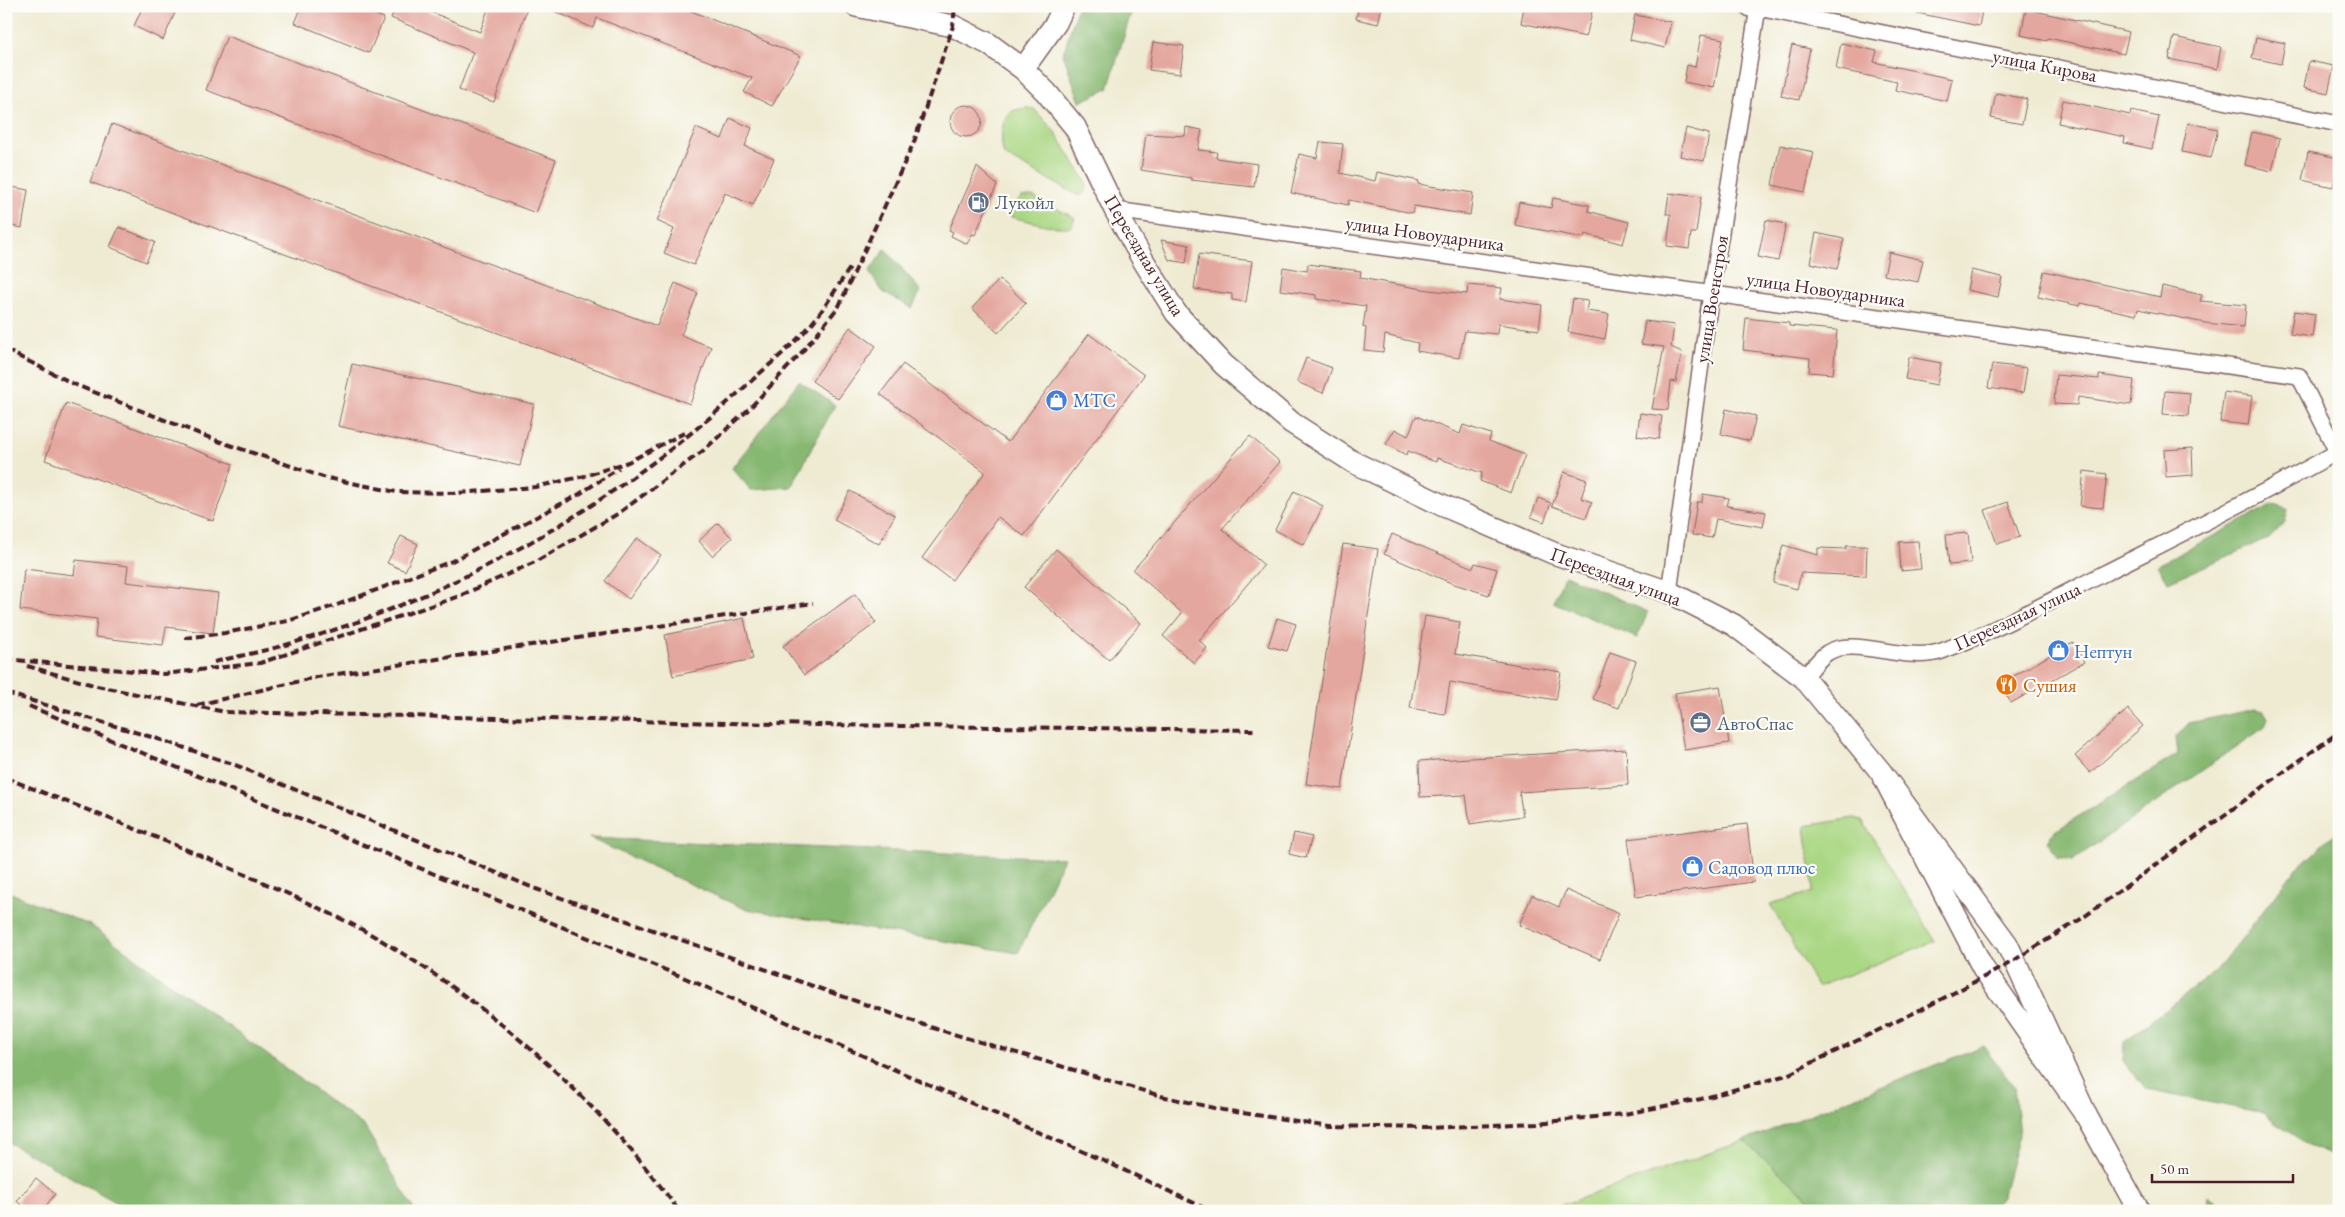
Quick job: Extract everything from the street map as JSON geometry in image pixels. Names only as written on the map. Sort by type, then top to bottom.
[{"type":"street","name":"Переездная улица","points":[[856,6],[952,26],[989,44],[1023,69],[1046,92],[1075,127],[1115,210],[1176,313],[1224,365],[1292,423],[1353,462],[1442,505],[1553,553],[1669,592],[1734,625],[1804,678],[1827,653],[1842,646],[1921,656],[1941,652],[2024,614],[2251,500],[2338,452]]},
{"type":"street","points":[[1023,69],[1064,6]]},
{"type":"street","name":"улица Кирова","points":[[1756,7],[2339,124]]},
{"type":"street","name":"улица Военстроя","points":[[1669,592],[1711,293],[1756,7]]},
{"type":"street","name":"улица Новоударника","points":[[1115,210],[2298,376],[2338,452]]},
{"type":"street","points":[[1804,678],[1881,772],[2007,944],[2087,1117],[2139,1211]]},
{"type":"street","points":[[1881,772],[1984,968],[2087,1117]]},
{"type":"green space","points":[[1078,6],[1133,6],[1108,89],[1080,102],[1063,54]]},
{"type":"green space","points":[[1027,108],[1034,109],[1055,132],[1086,182],[1087,188],[1082,195],[1077,195],[1004,155],[1002,145],[1003,126],[1007,116],[1013,111]]},
{"type":"green space","points":[[1022,197],[1034,197],[1075,218],[1071,227],[1054,227],[1011,217],[1011,208]]},
{"type":"green space","points":[[885,249],[921,291],[912,308],[883,292],[869,272]]},
{"type":"green space","points":[[799,381],[835,405],[791,487],[751,490],[732,468]]},
{"type":"green space","points":[[2274,504],[2288,508],[2285,522],[2270,538],[2168,582],[2158,565]]},
{"type":"green space","points":[[1565,575],[1648,612],[1637,638],[1553,602]]},
{"type":"green space","points":[[2255,709],[2264,711],[2268,718],[2265,727],[2073,860],[2057,857],[2048,842],[2052,833],[2178,754],[2176,737],[2189,723]]},
{"type":"green space","points":[[1854,818],[1862,820],[1935,941],[1817,987],[1770,904],[1813,892],[1805,826]]},
{"type":"green space","points":[[2339,829],[2339,1158],[2308,1146],[2264,1113],[2146,1090],[2123,1061],[2124,1042],[2218,969],[2295,870]]},
{"type":"green space","points":[[589,838],[1064,858],[1018,953],[745,909]]},
{"type":"green space","points":[[6,891],[92,926],[364,1126],[415,1211],[132,1211],[6,1141]]},
{"type":"green space","points":[[1983,1046],[2014,1087],[2019,1135],[2002,1197],[1987,1211],[1823,1211],[1744,1141]]},
{"type":"green space","points":[[1744,1141],[1823,1211],[1545,1211]]},
{"type":"green space","points":[[2207,1195],[2228,1211],[2206,1211]]},
{"type":"building","points":[[143,6],[178,6],[163,40],[134,26]]},
{"type":"building","points":[[302,6],[354,6],[384,18],[369,53],[295,23]]},
{"type":"building","points":[[396,6],[416,6],[480,32],[489,6],[528,6],[494,102],[459,90],[473,52],[391,18]]},
{"type":"building","points":[[542,6],[679,6],[801,56],[772,106],[744,92],[752,78],[597,18],[593,28]]},
{"type":"building","points":[[1359,6],[1382,6],[1378,24],[1356,19]]},
{"type":"building","points":[[1524,6],[1566,6],[1592,12],[1586,37],[1521,23]]},
{"type":"building","points":[[1918,6],[1983,6],[1979,26],[1917,13]]},
{"type":"building","points":[[2026,9],[2129,32],[2124,54],[2048,38],[2047,41],[2021,35]]},
{"type":"building","points":[[1635,15],[1671,22],[1665,48],[1630,40]]},
{"type":"building","points":[[1701,35],[1723,39],[1714,88],[1684,82],[1687,65],[1695,67]]},
{"type":"building","points":[[227,36],[556,160],[536,213],[206,90]]},
{"type":"building","points":[[2174,37],[2221,47],[2217,69],[2169,59]]},
{"type":"building","points":[[2256,37],[2285,43],[2281,64],[2252,58]]},
{"type":"building","points":[[1153,42],[1184,46],[1180,74],[1149,70]]},
{"type":"building","points":[[1841,43],[1877,51],[1874,62],[1952,79],[1947,101],[1895,90],[1897,82],[1836,69]]},
{"type":"building","points":[[1792,45],[1810,49],[1799,100],[1781,96]]},
{"type":"building","points":[[2309,61],[2334,66],[2328,93],[2304,88]]},
{"type":"building","points":[[1996,93],[2027,99],[2022,124],[1991,118]]},
{"type":"building","points":[[2063,100],[2130,115],[2131,111],[2159,117],[2152,149],[2124,143],[2125,137],[2058,123]]},
{"type":"building","points":[[966,105],[978,109],[982,121],[978,133],[966,137],[954,133],[950,121],[954,109]]},
{"type":"building","points":[[730,118],[752,128],[745,146],[774,159],[753,205],[725,193],[694,265],[664,253],[674,229],[657,221],[696,128],[722,139]]},
{"type":"building","points":[[2188,123],[2218,129],[2211,158],[2182,152]]},
{"type":"building","points":[[112,124],[657,326],[675,283],[698,293],[681,335],[711,347],[690,404],[90,182]]},
{"type":"building","points":[[1186,127],[1202,130],[1198,150],[1217,152],[1216,158],[1257,164],[1254,187],[1191,180],[1191,178],[1141,170],[1146,134],[1185,136]]},
{"type":"building","points":[[1686,128],[1709,134],[1704,161],[1680,156]]},
{"type":"building","points":[[2252,132],[2280,138],[2272,171],[2245,165]]},
{"type":"building","points":[[1320,142],[1343,144],[1340,173],[1375,181],[1377,172],[1419,181],[1418,184],[1473,193],[1470,215],[1414,206],[1412,213],[1349,200],[1348,205],[1291,193],[1299,154],[1317,158]]},
{"type":"building","points":[[1780,145],[1814,152],[1805,192],[1772,185]]},
{"type":"building","points":[[2308,152],[2339,158],[2333,187],[2302,180]]},
{"type":"building","points":[[977,167],[997,185],[975,235],[972,234],[967,244],[951,236],[953,232],[949,230]]},
{"type":"building","points":[[6,186],[28,190],[22,228],[6,225]]},
{"type":"building","points":[[1669,193],[1701,197],[1696,233],[1691,233],[1689,249],[1667,246],[1671,214],[1666,214]]},
{"type":"building","points":[[1553,198],[1589,205],[1588,211],[1629,222],[1623,244],[1585,234],[1584,238],[1515,225],[1519,202],[1551,208]]},
{"type":"building","points":[[1766,220],[1786,224],[1778,261],[1758,257]]},
{"type":"building","points":[[119,227],[155,242],[146,262],[110,247]]},
{"type":"building","points":[[1816,233],[1844,239],[1837,269],[1810,263]]},
{"type":"building","points":[[1161,240],[1189,245],[1186,263],[1169,260]]},
{"type":"building","points":[[1889,252],[1923,260],[1918,282],[1884,275]]},
{"type":"building","points":[[1199,254],[1252,261],[1246,302],[1232,300],[1232,294],[1194,289]]},
{"type":"building","points":[[1308,264],[1361,271],[1360,278],[1429,290],[1467,294],[1468,285],[1502,288],[1500,299],[1542,305],[1539,330],[1498,324],[1497,334],[1465,331],[1459,358],[1417,351],[1418,343],[1385,335],[1383,352],[1364,350],[1366,328],[1363,327],[1366,306],[1316,299],[1316,295],[1280,290],[1283,267],[1307,271]]},
{"type":"building","points":[[1971,270],[2002,277],[1998,297],[1967,290]]},
{"type":"building","points":[[2044,271],[2160,297],[2162,286],[2202,295],[2200,301],[2246,305],[2244,327],[2205,323],[2138,309],[2136,315],[2081,303],[2080,306],[2038,297]]},
{"type":"building","points":[[1000,279],[1026,303],[998,333],[972,308]]},
{"type":"building","points":[[1573,299],[1588,301],[1586,311],[1609,314],[1605,339],[1568,332]]},
{"type":"building","points":[[2294,311],[2315,314],[2312,337],[2290,334]]},
{"type":"building","points":[[1746,318],[1789,323],[1789,326],[1837,330],[1833,374],[1809,372],[1810,358],[1743,350]]},
{"type":"building","points":[[1645,321],[1674,325],[1671,347],[1682,352],[1676,382],[1671,381],[1668,410],[1652,409],[1664,347],[1641,344]]},
{"type":"building","points":[[850,327],[876,346],[838,399],[812,381]]},
{"type":"building","points":[[1089,334],[1144,375],[1024,536],[998,517],[952,580],[922,558],[985,472],[880,394],[903,364],[1008,442]]},
{"type":"building","points":[[1909,357],[1941,363],[1937,385],[1905,379]]},
{"type":"building","points":[[1306,358],[1332,368],[1323,393],[1297,382]]},
{"type":"building","points":[[352,364],[534,404],[520,466],[338,426]]},
{"type":"building","points":[[1992,364],[2027,368],[2023,393],[1988,388]]},
{"type":"building","points":[[2056,375],[2099,379],[2099,375],[2134,380],[2131,405],[2078,397],[2077,405],[2054,404]]},
{"type":"building","points":[[2165,391],[2190,393],[2188,416],[2163,414]]},
{"type":"building","points":[[2224,392],[2252,396],[2248,425],[2220,422]]},
{"type":"building","points":[[66,403],[233,464],[213,521],[45,460]]},
{"type":"building","points":[[1726,409],[1756,416],[1750,441],[1721,434]]},
{"type":"building","points":[[1640,413],[1662,416],[1659,439],[1637,436]]},
{"type":"building","points":[[1416,416],[1460,434],[1463,425],[1491,434],[1489,441],[1525,455],[1511,493],[1480,481],[1482,473],[1437,458],[1436,462],[1408,451],[1406,455],[1386,444],[1395,429],[1408,436]]},
{"type":"building","points":[[1250,436],[1280,462],[1222,529],[1264,565],[1199,640],[1207,648],[1194,663],[1163,636],[1182,613],[1133,570]]},
{"type":"building","points":[[2192,448],[2193,475],[2166,477],[2164,450]]},
{"type":"building","points":[[2084,471],[2107,474],[2103,508],[2080,506]]},
{"type":"building","points":[[1564,472],[1587,480],[1581,498],[1592,502],[1586,518],[1552,506]]},
{"type":"building","points":[[850,491],[895,515],[879,544],[834,520]]},
{"type":"building","points":[[1294,491],[1323,506],[1304,545],[1275,530]]},
{"type":"building","points":[[1703,494],[1729,498],[1727,506],[1766,512],[1763,527],[1716,519],[1712,538],[1692,535],[1697,502],[1702,502]]},
{"type":"building","points":[[1538,498],[1551,503],[1544,522],[1531,517]]},
{"type":"building","points":[[2008,502],[2020,537],[1997,544],[1985,510]]},
{"type":"building","points":[[718,523],[732,538],[712,556],[699,541]]},
{"type":"building","points":[[1968,533],[1971,563],[1949,565],[1946,535]]},
{"type":"building","points":[[1392,534],[1473,568],[1475,563],[1497,569],[1489,595],[1451,583],[1384,554]]},
{"type":"building","points":[[401,536],[418,544],[405,571],[387,563]]},
{"type":"building","points":[[637,538],[661,555],[629,599],[605,581]]},
{"type":"building","points":[[1918,541],[1921,569],[1901,571],[1899,542]]},
{"type":"building","points":[[1343,544],[1378,549],[1342,789],[1306,784]]},
{"type":"building","points":[[1783,545],[1818,555],[1818,548],[1846,549],[1846,546],[1867,546],[1866,576],[1801,573],[1797,589],[1773,583]]},
{"type":"building","points":[[1056,549],[1141,623],[1109,660],[1024,587]]},
{"type":"building","points":[[76,560],[128,566],[126,582],[218,593],[213,633],[166,627],[163,645],[95,637],[97,619],[20,610],[24,569],[74,575]]},
{"type":"building","points":[[855,594],[876,623],[804,675],[783,646]]},
{"type":"building","points":[[1425,616],[1460,622],[1455,654],[1561,672],[1556,700],[1450,682],[1445,714],[1410,708]]},
{"type":"building","points":[[744,618],[753,659],[673,676],[665,635]]},
{"type":"building","points":[[1277,618],[1296,624],[1287,651],[1268,646]]},
{"type":"building","points":[[2073,642],[2084,662],[2011,703],[2000,684]]},
{"type":"building","points":[[1610,652],[1636,661],[1619,708],[1593,699]]},
{"type":"building","points":[[1720,686],[1729,743],[1684,750],[1675,693]]},
{"type":"building","points":[[2128,709],[2143,726],[2090,773],[2075,756]]},
{"type":"building","points":[[1626,749],[1628,785],[1519,792],[1523,816],[1470,824],[1466,795],[1420,797],[1419,761]]},
{"type":"building","name":"Садовод плюс","points":[[1747,824],[1754,882],[1636,897],[1628,839]]},
{"type":"building","points":[[1294,833],[1312,837],[1306,858],[1289,854]]},
{"type":"building","points":[[1566,890],[1619,913],[1600,959],[1519,925],[1532,895],[1559,907]]},
{"type":"building","points":[[36,1178],[55,1194],[42,1211],[28,1211],[17,1201]]},
{"type":"railway","points":[[6,659],[164,674],[260,663],[457,597],[535,562],[619,513],[704,450],[749,409],[802,352],[839,306],[914,142],[953,26],[955,6]]},
{"type":"railway","points":[[214,662],[289,644],[352,624],[414,600],[474,572],[533,541],[590,506],[644,469],[697,428],[747,385],[806,330],[818,316],[850,268]]},
{"type":"railway","points":[[6,350],[76,385],[218,441],[323,477],[396,492],[457,493],[535,487],[585,476],[628,462],[686,432]]},
{"type":"railway","points":[[185,638],[225,633],[288,621],[337,605],[452,561],[578,495],[619,468]]},
{"type":"railway","points":[[197,705],[317,677],[813,603]]},
{"type":"railway","points":[[27,666],[97,686],[225,712],[819,725],[1256,730]]},
{"type":"railway","points":[[6,693],[233,764],[536,889],[930,1027],[1161,1096],[1223,1110],[1330,1126],[1427,1128],[1537,1123],[1624,1114],[1701,1099],[1787,1075],[2003,967],[2081,919],[2339,732]]},
{"type":"railway","points":[[29,706],[685,978],[1113,1165],[1211,1211]]},
{"type":"railway","points":[[6,778],[139,830],[271,886],[363,930],[392,947],[473,1002],[548,1065],[584,1099],[617,1135],[679,1211]]},
{"type":"place","name":"Лукойл","points":[[979,202]]},
{"type":"place","name":"МТС","points":[[1057,400]]},
{"type":"place","name":"Нептун","points":[[2058,651]]},
{"type":"place","name":"Сушия","points":[[2007,685]]},
{"type":"place","name":"АвтоСпас","points":[[1701,723]]},
{"type":"place","name":"Садовод плюс","points":[[1692,867]]}]
